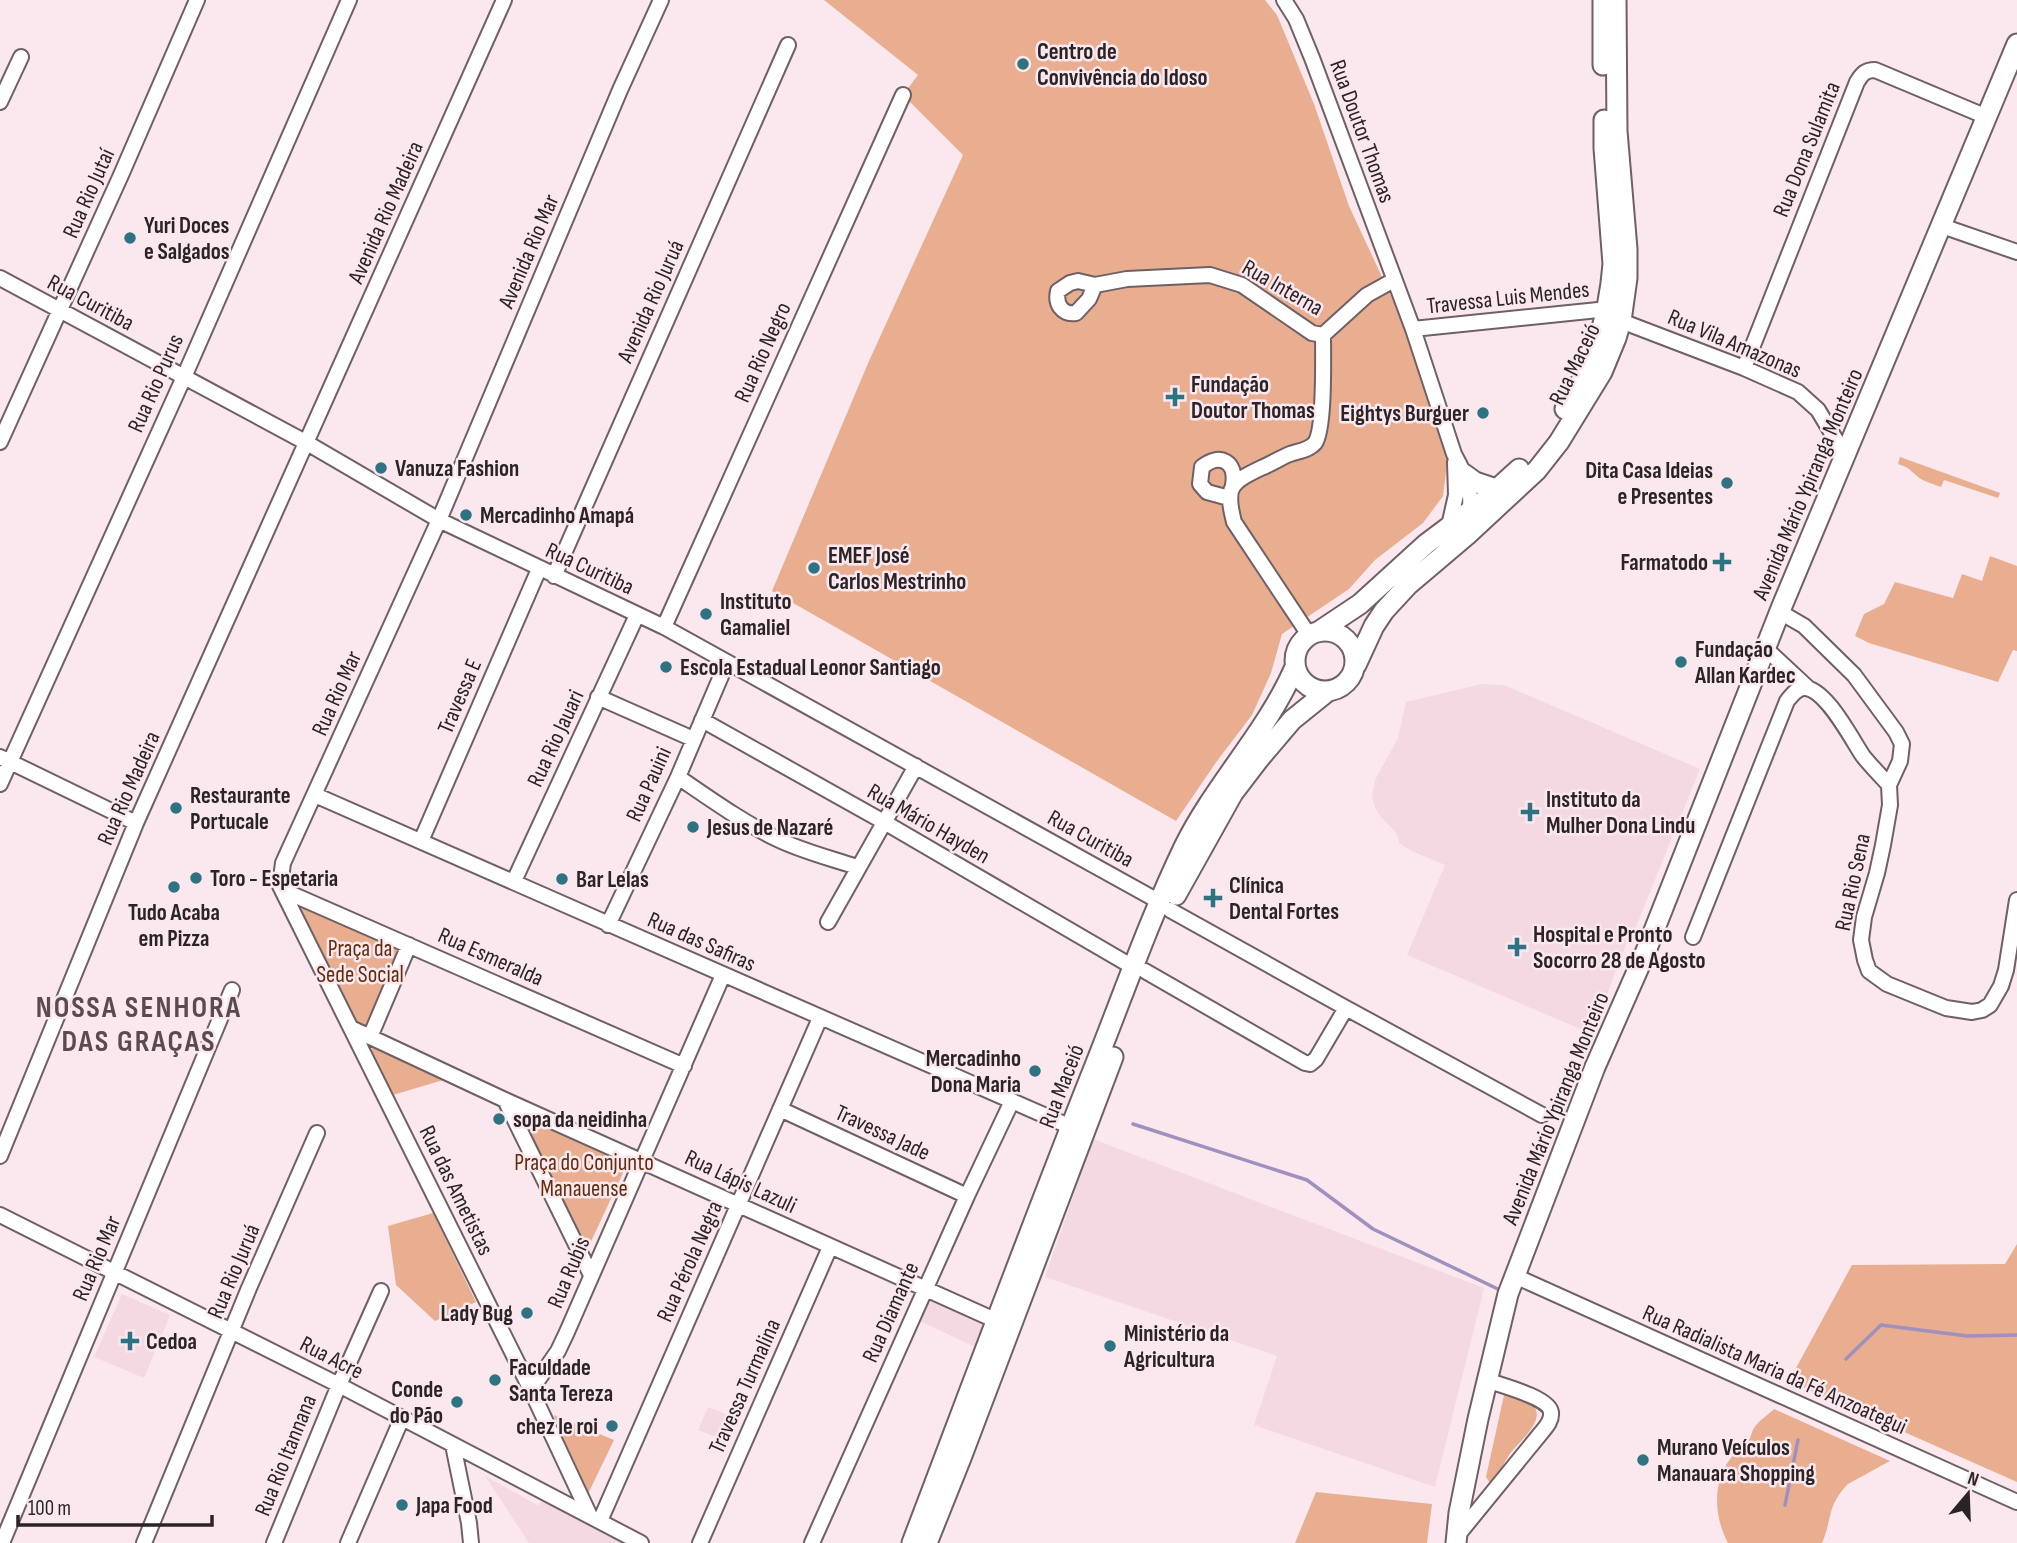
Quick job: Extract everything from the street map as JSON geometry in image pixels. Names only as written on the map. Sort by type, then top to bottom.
[{"type":"main road","name":"Rua Maceió","points":[[1356,665],[1384,611],[1458,531],[1470,510],[1529,459],[1549,434],[1573,398],[1602,332],[1615,315],[1604,148],[1603,0]]},
{"type":"main road","name":"Rua Maceió","points":[[1314,633],[1360,604],[1426,544],[1458,531],[1537,470],[1559,443],[1602,372],[1627,278],[1617,131],[1616,0]]},
{"type":"main road","name":"Avenida Mário Ypiranga Monteiro","points":[[1458,1541],[1461,1501],[1486,1380],[1505,1304],[1515,1276],[1595,1067],[1646,951],[1765,648],[2017,44]]},
{"type":"main road","points":[[1464,474],[1475,482],[1496,489]]},
{"type":"main road","points":[[1328,631],[1338,633],[1352,646],[1356,665],[1349,680],[1336,690],[1317,690],[1299,677],[1295,658],[1302,641],[1314,633],[1328,631]]},
{"type":"main road","name":"Rua Maceió","points":[[912,1543],[1071,1127],[1165,906],[1182,883],[1204,828],[1295,667]]},
{"type":"main road","name":"Rua Maceió","points":[[1218,803],[1233,793],[1292,720],[1328,691]]},
{"type":"main road","name":"Rua Maceió","points":[[927,1543],[961,1458],[1139,969]]},
{"type":"street","name":"Rua Rio Jutaí","points":[[0,442],[197,0]]},
{"type":"street","name":"Rua Rio Purus","points":[[0,784],[5,759],[184,377],[349,0]]},
{"type":"street","name":"Avenida Rio Madeira","points":[[307,443],[503,0]]},
{"type":"street","name":"Avenida Rio Mar","points":[[439,520],[620,90],[661,0]]},
{"type":"street","name":"Rua Doutor Thomas","points":[[1284,0],[1296,19],[1312,58],[1413,329],[1454,454],[1464,474],[1471,498],[1470,510]]},
{"type":"street","name":"Avenida Rio Juruá","points":[[554,576],[788,45]]},
{"type":"street","points":[[0,102],[21,57]]},
{"type":"street","name":"Rua Dona Sulamita","points":[[1744,368],[1862,75],[1875,70],[1987,117]]},
{"type":"street","name":"Rua Rio Negro","points":[[664,627],[903,95]]},
{"type":"street","points":[[1942,226],[2017,252]]},
{"type":"street","name":"Rua Interna","points":[[1095,285],[1127,279],[1210,275],[1242,285],[1312,333],[1323,335]]},
{"type":"street","name":"Rua Curitiba","points":[[0,278],[307,443],[439,520],[664,627],[1346,1009],[1542,1115]]},
{"type":"street","points":[[1314,633],[1234,522],[1231,491],[1240,478],[1290,454],[1306,450],[1315,443],[1321,410],[1323,335],[1367,295],[1394,280]]},
{"type":"street","name":"Travessa Luis Mendes","points":[[1413,329],[1615,315]]},
{"type":"street","name":"Rua Vila Amazonas","points":[[1615,315],[1798,391],[1818,410],[1845,455]]},
{"type":"street","name":"Rua Rio Madeira","points":[[0,1156],[136,823],[307,443]]},
{"type":"street","name":"Rua Doutor Thomas","points":[[1454,454],[1458,531]]},
{"type":"street","name":"Rua Rio Mar","points":[[280,887],[284,863],[439,520]]},
{"type":"street","name":"Travessa E","points":[[421,841],[539,569]]},
{"type":"street","name":"Rua Rio Sena","points":[[1780,612],[1804,625],[1854,675],[1902,744],[1901,757],[1889,785],[1891,805],[1877,873],[1864,917],[1861,940],[1869,971],[1887,984],[1946,1008],[1972,1012],[1982,1010],[1990,1005],[2001,986],[2017,900]]},
{"type":"street","name":"Rua Rio Jauari","points":[[514,881],[637,615]]},
{"type":"street","points":[[1765,648],[1833,709],[1864,757],[1889,785]]},
{"type":"street","name":"Rua Pauini","points":[[608,925],[678,777],[727,662]]},
{"type":"street","points":[[1693,937],[1787,701],[1799,690],[1808,688]]},
{"type":"street","points":[[598,697],[693,739]]},
{"type":"street","name":"Rua Mário Hayden","points":[[702,720],[1305,1063],[1313,1062],[1346,1009]]},
{"type":"street","points":[[5,759],[136,823]]},
{"type":"street","points":[[828,922],[916,766]]},
{"type":"street","points":[[678,777],[776,839],[857,867]]},
{"type":"street","name":"Rua das Safiras","points":[[315,795],[1071,1127]]},
{"type":"street","name":"Rua Esmeralda","points":[[280,887],[684,1066]]},
{"type":"street","name":"Rua das Ametistas","points":[[280,887],[595,1519]]},
{"type":"street","points":[[370,1037],[409,945]]},
{"type":"street","name":"Rua Rubis","points":[[531,1390],[558,1351],[723,975]]},
{"type":"street","name":"Rua Rio Mar","points":[[2,1543],[232,990]]},
{"type":"street","name":"Rua Pérola Negra","points":[[595,1519],[739,1204],[820,1018]]},
{"type":"street","name":"Rua Lápis Lazuli","points":[[351,1028],[998,1321]]},
{"type":"street","points":[[505,1100],[591,1275]]},
{"type":"street","name":"Rua Diamante","points":[[812,1543],[1012,1101]]},
{"type":"street","name":"Travessa Jade","points":[[780,1108],[967,1196]]},
{"type":"street","name":"Rua Rio Juruá","points":[[144,1543],[317,1133]]},
{"type":"street","name":"Rua Acre","points":[[0,1215],[339,1385],[641,1543]]},
{"type":"street","name":"Travessa Turmalina","points":[[700,1543],[830,1247]]},
{"type":"street","name":"Rua Radialista Maria da Fé Anzoategui","points":[[1515,1276],[2017,1502]]},
{"type":"street","points":[[339,1385],[381,1291]]},
{"type":"street","points":[[1458,1541],[1552,1416],[1546,1403],[1486,1380]]},
{"type":"street","name":"Rua Rio Itannana","points":[[274,1543],[339,1385]]},
{"type":"street","points":[[348,1543],[402,1418]]},
{"type":"street","points":[[453,1445],[471,1543]]},
{"type":"shaded area","name":"Instituto da Mulher Dona Lindu","points":[[1482,684],[1504,685],[1700,769],[1631,939],[1628,939],[1592,1034],[1407,955],[1445,865],[1400,844],[1396,833],[1375,808],[1372,797],[1375,780],[1398,738],[1406,702]]},
{"type":"shaded area","points":[[1093,1139],[1484,1288],[1435,1487],[1254,1425],[1277,1356],[1045,1277]]},
{"type":"shaded area","name":"Cedoa","points":[[122,1294],[170,1315],[144,1378],[94,1357]]},
{"type":"shaded area","points":[[928,1299],[983,1323],[975,1347],[920,1321]]},
{"type":"shaded area","points":[[708,1407],[738,1419],[728,1442],[698,1430]]},
{"type":"shaded area","points":[[485,1476],[539,1506],[542,1499],[623,1543],[529,1543]]},
{"type":"green space","points":[[824,0],[1265,0],[1277,15],[1314,104],[1349,206],[1416,350],[1448,457],[1443,496],[1423,523],[1375,560],[1349,589],[1282,634],[1271,673],[1252,715],[1176,821],[772,591],[869,361],[963,155],[903,95],[918,75]]},
{"type":"green space","points":[[1900,457],[2000,493],[1998,498],[1944,480],[1941,487],[1929,483],[1898,464]]},
{"type":"green space","points":[[1990,556],[2017,566],[2017,651],[2013,650],[1998,682],[1869,643],[1855,636],[1864,614],[1884,604],[1895,582],[1953,598],[1962,574],[1982,581]]},
{"type":"green space","name":"Praça da Sede Social","points":[[291,896],[401,945],[366,1029],[353,1023]]},
{"type":"green space","points":[[378,1046],[450,1078],[393,1095],[370,1052],[373,1047]]},
{"type":"green space","name":"Praça do Conjunto Manauense","points":[[521,1113],[630,1158],[587,1250],[582,1248],[519,1116]]},
{"type":"green space","points":[[433,1213],[476,1302],[435,1321],[396,1285],[388,1226]]},
{"type":"green space","points":[[2017,1244],[2017,1482],[1789,1381],[1852,1265],[2005,1264]]},
{"type":"green space","points":[[1504,1395],[1531,1404],[1537,1416],[1530,1430],[1490,1483],[1486,1477]]},
{"type":"green space","points":[[1774,1409],[1890,1461],[1848,1484],[1841,1492],[1833,1506],[1822,1543],[1728,1543],[1723,1532],[1717,1497],[1722,1475],[1734,1454],[1748,1441],[1756,1425]]},
{"type":"green space","points":[[554,1415],[614,1440],[586,1498]]},
{"type":"green space","points":[[1316,1492],[1432,1504],[1427,1543],[1295,1543]]},
{"type":"waterway","points":[[1133,1124],[1307,1180],[1373,1229],[1502,1291]]},
{"type":"waterway","points":[[1846,1359],[1881,1325],[1967,1336],[2017,1335]]},
{"type":"waterway","points":[[1785,1505],[1798,1440]]},
{"type":"place","name":"Centro de Convivência do Idoso","points":[[1023,64]]},
{"type":"place","name":"Yuri Doces e Salgados","points":[[130,238]]},
{"type":"place","name":"Fundação Doutor Thomas","points":[[1175,397]]},
{"type":"place","name":"Eightys Burguer","points":[[1483,413]]},
{"type":"place","name":"Vanuza Fashion","points":[[381,468]]},
{"type":"place","name":"Dita Casa Ideias e Presentes","points":[[1727,483]]},
{"type":"place","name":"Mercadinho Amapá","points":[[466,515]]},
{"type":"place","name":"Farmatodo","points":[[1722,562]]},
{"type":"place","name":"EMEF José Carlos Mestrinho","points":[[814,568]]},
{"type":"place","name":"Instituto Gamaliel","points":[[706,614]]},
{"type":"place","name":"Fundação Allan Kardec","points":[[1681,662]]},
{"type":"place","name":"Escola Estadual Leonor Santiago","points":[[666,667]]},
{"type":"place","name":"Restaurante Portucale","points":[[176,808]]},
{"type":"place","name":"Instituto da Mulher Dona Lindu","points":[[1530,812]]},
{"type":"place","name":"Jesus de Nazaré","points":[[693,827]]},
{"type":"place","name":"Toro - Espetaria","points":[[196,878]]},
{"type":"place","name":"Bar Lelas","points":[[562,879]]},
{"type":"place","name":"Tudo Acaba em Pizza","points":[[174,887]]},
{"type":"place","name":"Clínica Dental Fortes","points":[[1213,898]]},
{"type":"place","name":"Hospital e Pronto Socorro 28 de Agosto","points":[[1517,947]]},
{"type":"place","name":"Mercadinho Dona Maria","points":[[1035,1071]]},
{"type":"place","name":"sopa da neidinha","points":[[499,1119]]},
{"type":"place","name":"Lady Bug","points":[[527,1313]]},
{"type":"place","name":"Cedoa","points":[[130,1341]]},
{"type":"place","name":"Ministério da Agricultura","points":[[1110,1346]]},
{"type":"place","name":"Faculdade Santa Tereza","points":[[495,1380]]},
{"type":"place","name":"Conde do Pão","points":[[457,1402]]},
{"type":"place","name":"chez le roi","points":[[612,1426]]},
{"type":"place","name":"Murano Veículos Manauara Shopping","points":[[1643,1460]]},
{"type":"place","name":"Japa Food","points":[[402,1505]]},
{"type":"district","name":"NOSSA SENHORA DAS GRAÇAS","points":[[139,1024]]}]
